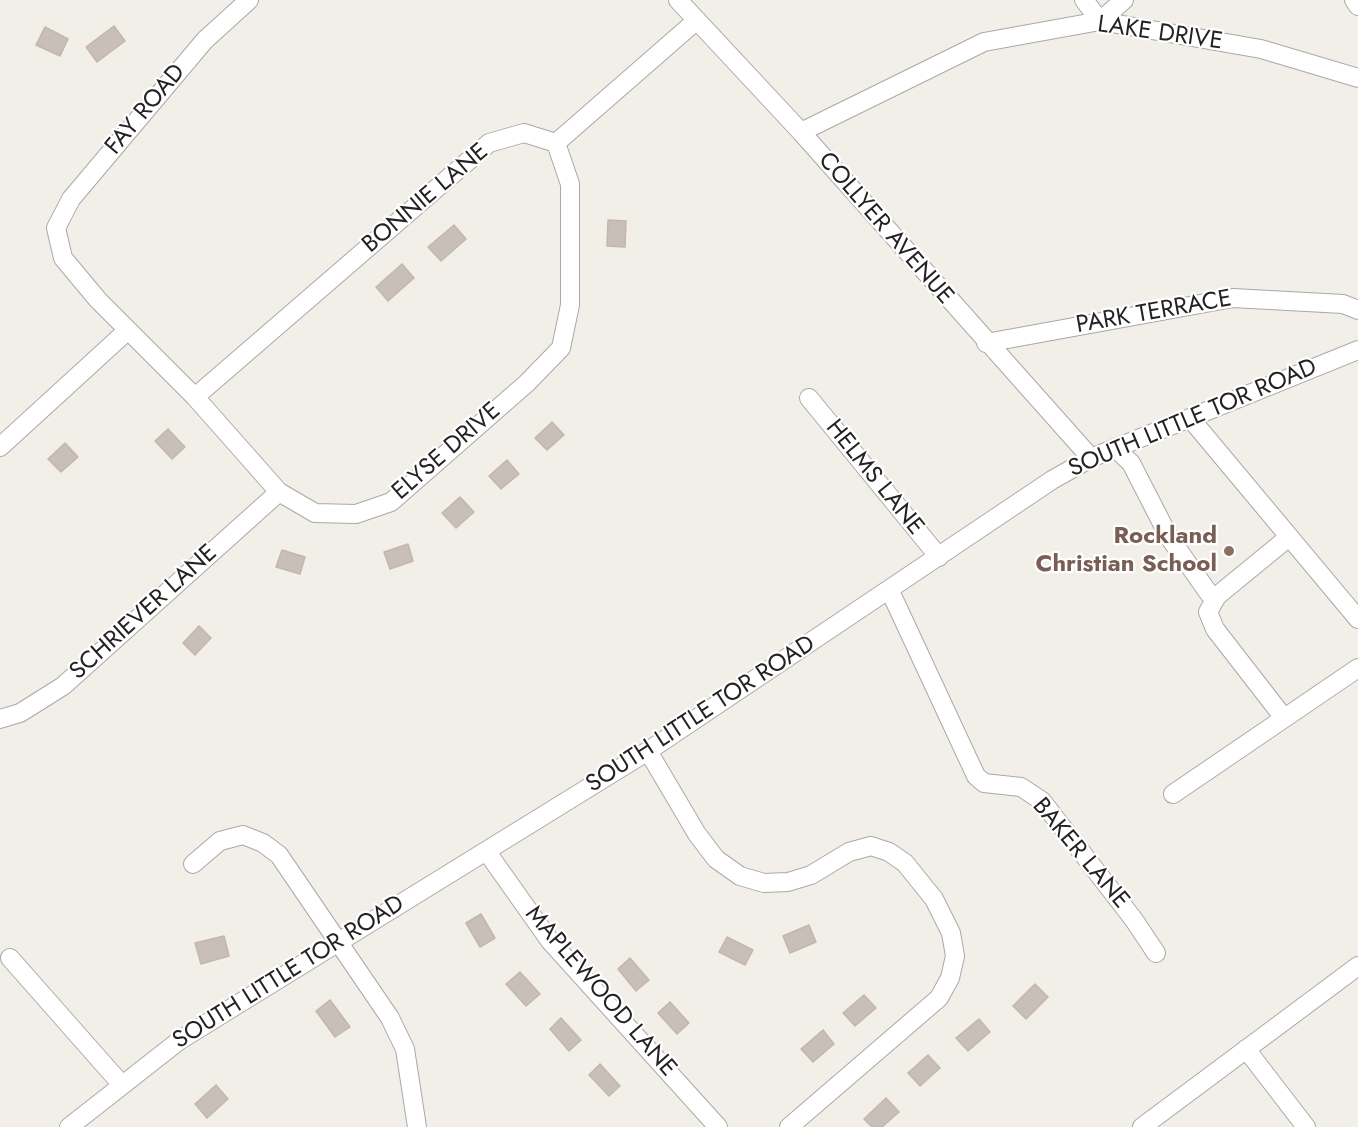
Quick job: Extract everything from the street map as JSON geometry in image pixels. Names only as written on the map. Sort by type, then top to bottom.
[{"type":"street","name":"FAY ROAD","points":[[56,228],[70,199],[205,40],[249,0]]},
{"type":"street","name":"COLLYER AVENUE","points":[[678,0],[801,132],[986,343],[1091,458]]},
{"type":"street","points":[[1084,0],[1100,21],[1124,0]]},
{"type":"street","points":[[1354,0],[1358,6]]},
{"type":"street","points":[[556,143],[697,21]]},
{"type":"street","name":"LAKE DRIVE","points":[[801,132],[984,42],[1100,21],[1261,49],[1358,78]]},
{"type":"street","name":"BONNIE LANE","points":[[195,397],[489,142],[524,133],[556,143]]},
{"type":"street","name":"ELYSE DRIVE","points":[[56,228],[63,258],[98,300],[195,397],[279,492],[315,513],[356,514],[391,502],[527,383],[561,348],[570,305],[570,184],[556,143]]},
{"type":"street","name":"PARK TERRACE","points":[[986,343],[1233,298],[1343,304],[1358,310]]},
{"type":"street","points":[[0,447],[128,330]]},
{"type":"street","name":"SOUTH LITTLE TOR ROAD","points":[[69,1127],[180,1040],[648,751],[890,591],[1052,480],[1091,458],[1357,351]]},
{"type":"street","name":"HELMS LANE","points":[[809,398],[939,557]]},
{"type":"street","points":[[1190,418],[1358,619]]},
{"type":"street","points":[[1115,448],[1131,463],[1142,481],[1169,537],[1210,595],[1217,596]]},
{"type":"street","name":"SCHRIEVER LANE","points":[[0,719],[20,713],[63,686],[279,492]]},
{"type":"street","points":[[1284,718],[1215,629],[1208,612],[1217,596],[1289,537]]},
{"type":"street","name":"BAKER LANE","points":[[890,591],[976,776],[984,783],[1021,787],[1042,801],[1134,920],[1156,953]]},
{"type":"street","points":[[1173,794],[1358,668]]},
{"type":"street","points":[[648,751],[697,834],[716,859],[740,876],[764,883],[788,882],[811,875],[849,852],[871,846],[889,852],[905,863],[934,899],[951,933],[955,956],[950,978],[939,998],[789,1127]]},
{"type":"street","points":[[192,864],[220,841],[243,835],[263,843],[279,855],[390,1018],[405,1049],[417,1127]]},
{"type":"street","name":"MAPLEWOOD LANE","points":[[487,852],[550,941],[718,1127]]},
{"type":"street","points":[[10,958],[122,1085]]},
{"type":"street","points":[[1142,1127],[1358,966]]},
{"type":"street","points":[[1246,1049],[1306,1127]]},
{"type":"building","points":[[114,26],[125,41],[97,62],[86,47]]},
{"type":"building","points":[[45,27],[68,39],[60,56],[36,45]]},
{"type":"building","points":[[608,220],[626,221],[625,247],[607,246]]},
{"type":"building","points":[[454,225],[466,239],[441,261],[428,247]]},
{"type":"building","points":[[402,264],[414,278],[388,301],[376,287]]},
{"type":"building","points":[[552,422],[564,435],[547,450],[535,438]]},
{"type":"building","points":[[168,429],[185,447],[172,459],[155,441]]},
{"type":"building","points":[[65,443],[78,457],[61,472],[48,459]]},
{"type":"building","points":[[507,460],[519,474],[501,489],[489,476]]},
{"type":"building","points":[[460,497],[474,512],[456,528],[442,513]]},
{"type":"building","points":[[408,544],[413,561],[390,569],[384,552]]},
{"type":"building","points":[[282,550],[305,557],[300,574],[276,567]]},
{"type":"building","points":[[199,626],[211,638],[195,655],[183,643]]},
{"type":"building","points":[[481,914],[495,938],[480,947],[466,923]]},
{"type":"building","points":[[809,925],[816,942],[790,953],[783,936]]},
{"type":"building","points":[[224,936],[229,956],[201,964],[195,943]]},
{"type":"building","points":[[727,937],[753,950],[745,965],[719,952]]},
{"type":"building","points":[[630,958],[649,980],[636,991],[618,969]]},
{"type":"building","points":[[520,972],[540,994],[526,1006],[506,984]]},
{"type":"building","points":[[1035,984],[1048,997],[1026,1019],[1013,1006]]},
{"type":"building","points":[[864,995],[876,1008],[855,1026],[843,1013]]},
{"type":"building","points":[[330,1000],[350,1027],[335,1037],[316,1011]]},
{"type":"building","points":[[670,1002],[689,1023],[677,1034],[658,1013]]},
{"type":"building","points":[[561,1018],[581,1040],[569,1051],[550,1029]]},
{"type":"building","points":[[979,1019],[990,1032],[968,1051],[956,1038]]},
{"type":"building","points":[[823,1030],[834,1044],[813,1062],[801,1049]]},
{"type":"building","points":[[928,1055],[940,1068],[920,1086],[908,1073]]},
{"type":"building","points":[[600,1064],[620,1086],[609,1096],[589,1075]]},
{"type":"building","points":[[216,1085],[228,1099],[207,1118],[195,1104]]},
{"type":"building","points":[[886,1098],[899,1112],[882,1127],[872,1127],[864,1119]]},
{"type":"place","name":"Rockland Christian School","points":[[1229,551]]}]
